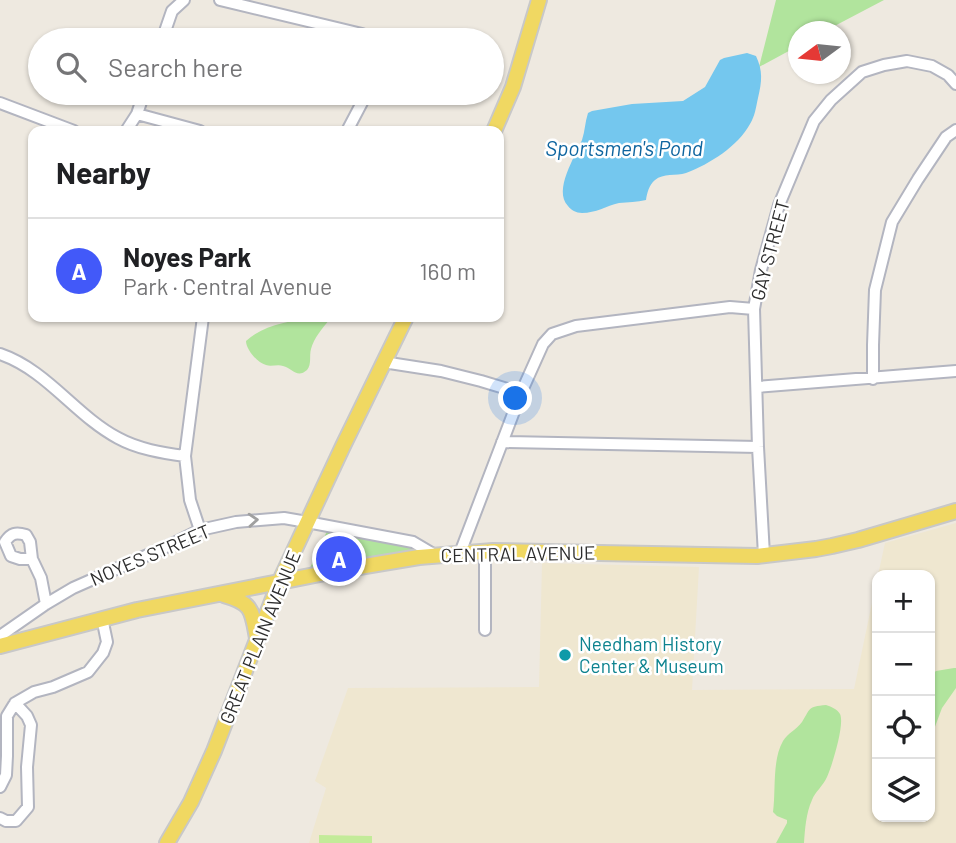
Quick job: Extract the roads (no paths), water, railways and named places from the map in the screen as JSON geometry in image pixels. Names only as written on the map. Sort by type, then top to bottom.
[{"type":"main road","points":[[496,126],[513,87],[539,0]]},
{"type":"main road","name":"GREAT PLAIN AVENUE","points":[[167,843],[191,802],[214,751],[279,583],[403,322]]},
{"type":"main road","name":"CENTRAL AVENUE","points":[[0,646],[103,618],[335,571],[435,555],[485,551],[542,551],[764,555],[845,543],[956,511]]},
{"type":"main road","points":[[220,594],[241,600],[247,605],[253,615],[257,638]]},
{"type":"street","points":[[166,28],[172,11],[184,0]]},
{"type":"street","points":[[220,0],[337,28]]},
{"type":"street","name":"GAY STREET","points":[[764,555],[754,309],[761,270],[779,205],[814,121],[831,100],[862,72],[907,61],[932,66],[955,82]]},
{"type":"street","points":[[0,103],[61,126]]},
{"type":"street","points":[[129,126],[140,105]]},
{"type":"street","points":[[350,126],[361,105]]},
{"type":"street","points":[[137,114],[181,126]]},
{"type":"street","points":[[873,379],[875,290],[892,222],[946,137],[956,130]]},
{"type":"street","points":[[460,552],[521,393],[543,344],[552,334],[576,326],[730,307],[754,309]]},
{"type":"street","points":[[200,530],[190,500],[185,456],[202,322]]},
{"type":"street","points":[[0,354],[15,359],[39,375],[117,438],[147,450],[185,456]]},
{"type":"street","points":[[383,362],[441,371],[521,393]]},
{"type":"street","points":[[757,387],[956,371]]},
{"type":"street","points":[[502,442],[758,447]]},
{"type":"street","name":"NOYES STREET","points":[[0,636],[46,604],[85,582],[200,530],[236,522],[284,518],[413,542],[435,555]]},
{"type":"street","points":[[485,551],[485,630]]},
{"type":"street","points":[[32,559],[41,578],[46,604]]},
{"type":"street","points":[[0,787],[6,775],[7,716],[15,703],[34,692],[88,672],[103,653],[107,642],[103,618]]},
{"type":"street","points":[[0,818],[16,821],[28,807],[27,767],[31,725],[15,703]]},
{"type":"water","name":"Sportsmen's Pond","points":[[747,53],[756,56],[758,61],[761,71],[760,86],[752,121],[731,147],[686,173],[658,178],[650,187],[646,200],[619,203],[587,213],[574,211],[569,207],[564,199],[564,183],[582,140],[588,113],[632,104],[683,101],[705,87],[720,60]]},
{"type":"place","name":"Noyes Park","points":[[339,559]]},
{"type":"place","name":"Needham History Center & Museum","points":[[565,655]]}]
